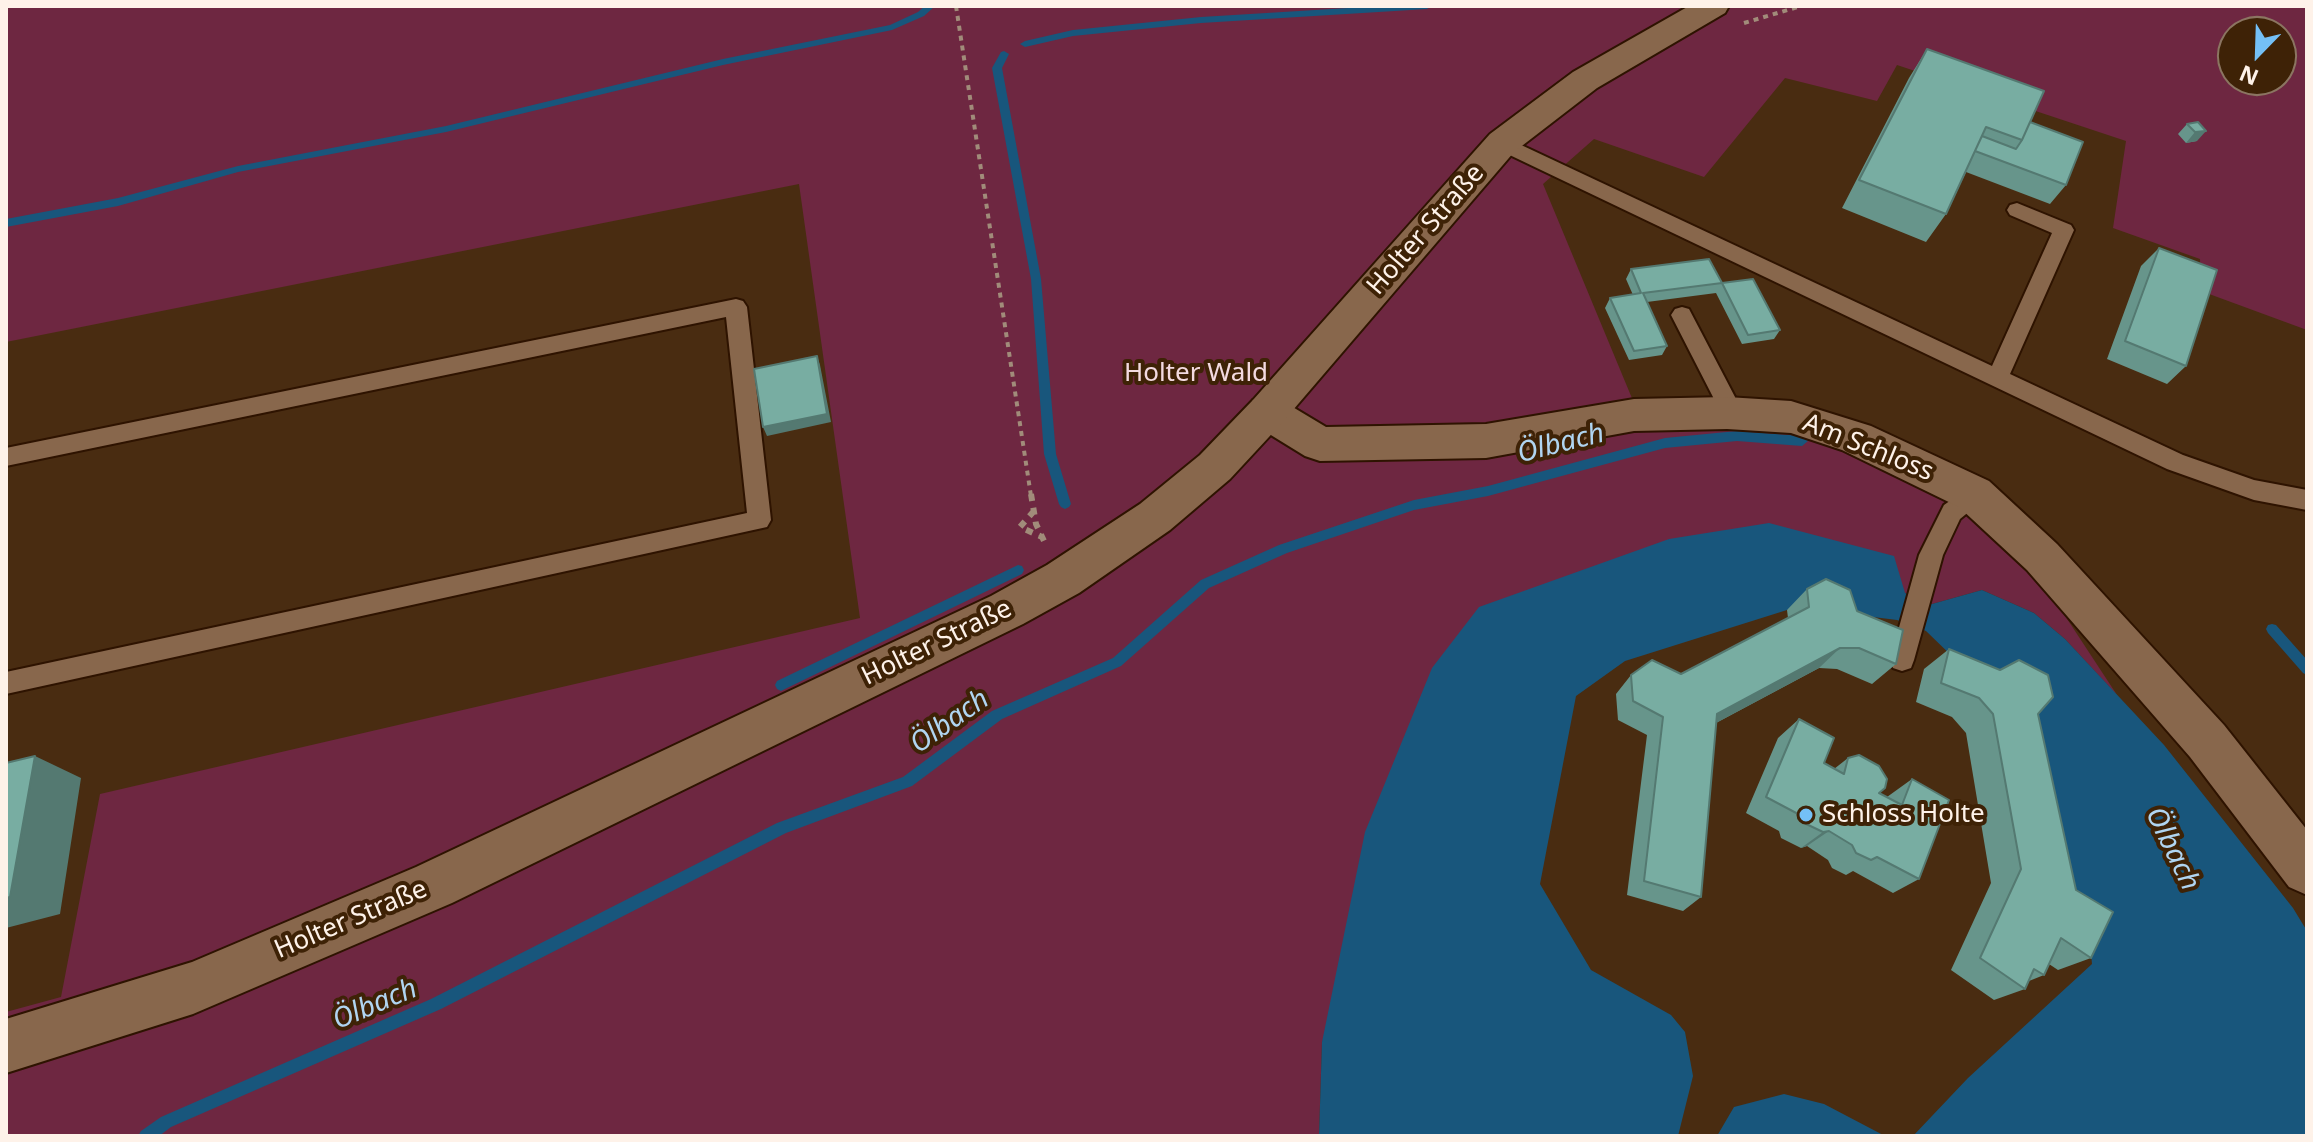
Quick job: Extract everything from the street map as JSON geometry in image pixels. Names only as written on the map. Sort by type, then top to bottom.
[{"type":"street","name":"Holter Straße","points":[[6,1046],[193,988],[434,885],[1007,610],[1053,558],[1155,517],[1215,467],[1267,412],[1502,143],[1585,80],[1713,6]]},
{"type":"street","name":"Am Schloss","points":[[1267,412],[1320,444],[1486,441],[1634,415],[1727,413],[1791,417],[1918,466],[1974,494],[2042,557],[2207,741],[2307,870]]},
{"type":"lane","points":[[1502,143],[2175,462],[2254,490],[2307,500]]},
{"type":"lane","points":[[1997,380],[2064,230],[2017,210]]},
{"type":"lane","points":[[6,457],[736,307],[759,520],[6,683]]},
{"type":"lane","points":[[1682,315],[1724,397],[1727,413]]},
{"type":"lane","points":[[1902,660],[1931,555],[1952,512],[1974,494]]},
{"type":"path","points":[[956,6],[1034,511],[1053,558]]},
{"type":"path","points":[[1034,511],[1020,527],[1053,558]]},
{"type":"green space","name":"Holter Wald","points":[[6,6],[2307,6],[2307,330],[2201,291],[2200,259],[2113,228],[2126,141],[1897,65],[1877,101],[1785,78],[1704,177],[1594,139],[1543,184],[1646,432],[1731,426],[1793,430],[1922,481],[2007,547],[2054,599],[2117,695],[2065,639],[2034,613],[1982,590],[1932,604],[1905,593],[1669,539],[1322,1042],[1319,1136],[6,1136],[6,1012],[61,997],[100,794],[860,618],[799,184],[6,342]]},
{"type":"water","points":[[1769,523],[1894,556],[1905,593],[1932,604],[1982,590],[2034,613],[2065,639],[2164,745],[2293,908],[2307,931],[2307,1136],[1913,1136],[1968,1078],[2092,964],[2087,909],[1958,662],[1926,631],[1911,625],[1897,620],[1849,614],[1805,601],[1787,610],[1625,661],[1576,696],[1540,884],[1591,970],[1671,1015],[1685,1032],[1693,1076],[1678,1136],[1319,1136],[1322,1042],[1365,832],[1432,668],[1479,607],[1669,539]]},
{"type":"water","points":[[1784,1094],[1824,1104],[1885,1136],[1717,1136],[1734,1107]]},
{"type":"building","points":[[1927,49],[2044,91],[2022,140],[1986,127],[1946,214],[1859,180]]},
{"type":"building","points":[[2030,122],[2083,142],[2066,185],[1975,151],[1982,136],[2016,149]]},
{"type":"building","points":[[2198,122],[2206,131],[2195,132],[2187,124]]},
{"type":"building","points":[[2159,248],[2217,270],[2186,366],[2125,341]]},
{"type":"building","points":[[1709,259],[1722,283],[1643,293],[1667,346],[1634,351],[1610,298],[1641,293],[1631,269]]},
{"type":"building","points":[[1753,279],[1780,330],[1748,335],[1722,283]]},
{"type":"building","points":[[817,356],[827,414],[763,427],[754,369]]},
{"type":"building","points":[[1826,579],[1850,590],[1857,611],[1903,630],[1896,664],[1859,648],[1840,648],[1717,714],[1701,897],[1644,881],[1663,717],[1633,701],[1631,675],[1652,660],[1681,674],[1809,607],[1807,589]]},
{"type":"building","points":[[1949,649],[2000,670],[2019,660],[2048,675],[2053,697],[2038,714],[2076,890],[2113,912],[2091,958],[2061,938],[2044,975],[2034,969],[2025,989],[1980,958],[2021,869],[1993,714],[1979,698],[1941,683]]},
{"type":"building","points":[[1799,719],[1834,738],[1824,763],[1844,774],[1848,758],[1859,755],[1879,766],[1887,779],[1885,788],[1879,793],[1902,805],[1912,779],[1949,800],[1919,879],[1877,857],[1871,860],[1856,853],[1852,845],[1829,831],[1823,832],[1802,822],[1800,815],[1766,797]]},
{"type":"building","points":[[35,756],[10,897],[6,898],[6,763]]},
{"type":"waterway","points":[[6,223],[118,202],[238,169],[446,129],[723,62],[892,27],[931,6]]},
{"type":"waterway","points":[[1025,44],[1073,33],[1201,20],[1427,6]]},
{"type":"waterway","points":[[1004,54],[997,68],[1036,279],[1050,454],[1065,504]]},
{"type":"waterway","name":"Ölbach","points":[[146,1136],[166,1122],[436,1004],[782,828],[907,782],[997,715],[1117,662],[1205,584],[1283,549],[1414,505],[1488,491],[1665,443],[1737,436],[1802,441]]},
{"type":"waterway","points":[[781,685],[1018,570]]},
{"type":"waterway","name":"Ölbach","points":[[2272,629],[2307,669]]},
{"type":"place","name":"Schloss Holte","points":[[1806,815]]}]
